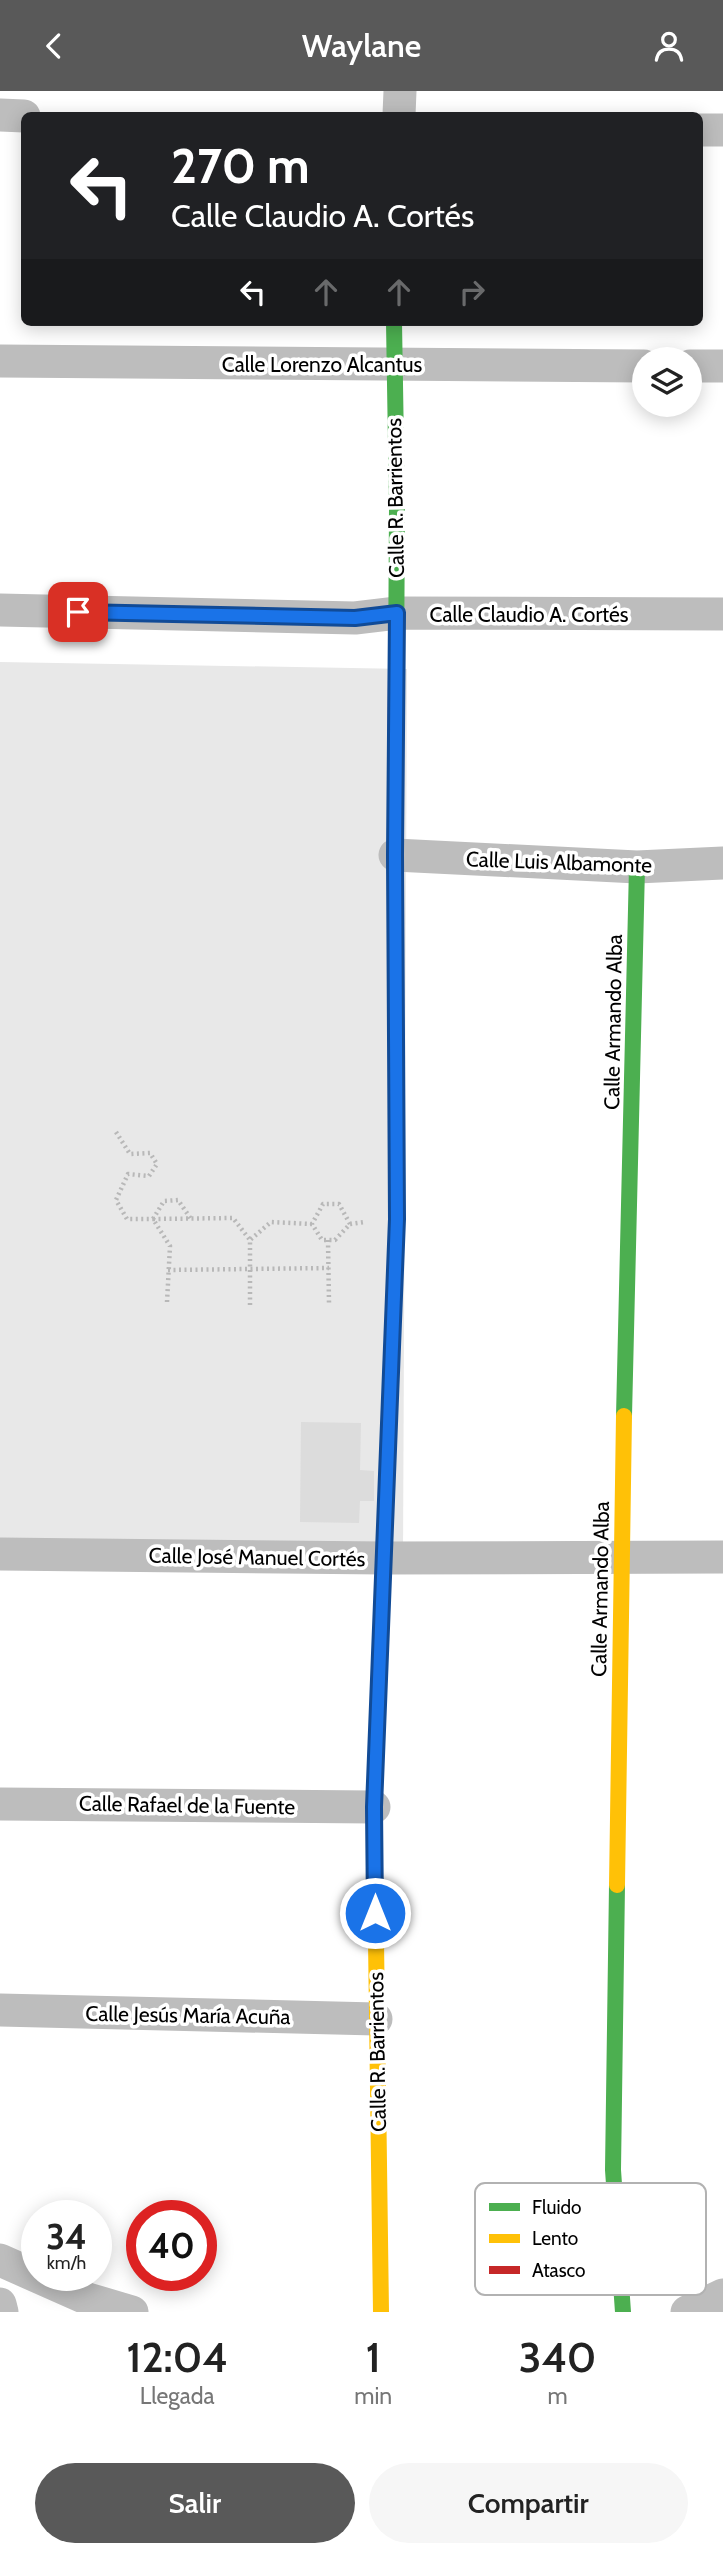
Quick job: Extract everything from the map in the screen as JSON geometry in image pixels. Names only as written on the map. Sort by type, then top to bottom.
[{"type":"street","points":[[399,112],[400,91]]},
{"type":"street","points":[[0,115],[21,115]]},
{"type":"street","points":[[703,130],[723,130]]},
{"type":"street","name":"Calle R. Barrientos","points":[[381,2312],[374,1807],[397,1219],[394,326]]},
{"type":"street","name":"Calle Lorenzo Alcantus","points":[[0,361],[632,366]]},
{"type":"street","points":[[702,366],[723,366]]},
{"type":"street","name":"Calle Claudio A. Cortés","points":[[0,610],[355,618],[397,613],[723,614]]},
{"type":"street","name":"Calle Luis Albamonte","points":[[395,855],[637,867],[723,863]]},
{"type":"street","name":"Calle Armando Alba","points":[[613,2183],[621,1556],[637,867]]},
{"type":"street","name":"Calle José Manuel Cortés","points":[[0,1554],[385,1558],[723,1557]]},
{"type":"street","name":"Calle Rafael de la Fuente","points":[[0,1804],[374,1807]]},
{"type":"street","name":"Calle Jesús María Acuña","points":[[0,2010],[376,2019]]},
{"type":"street","points":[[0,2260],[88,2299],[132,2312]]},
{"type":"street","points":[[687,2312],[723,2295]]},
{"type":"street","points":[[0,2304],[2,2312]]},
{"type":"path","points":[[116,1132],[130,1154],[150,1153],[157,1164],[149,1176],[128,1174],[116,1200],[127,1219],[233,1218],[250,1240],[250,1305]]},
{"type":"path","points":[[153,1219],[164,1201],[178,1200],[191,1219]]},
{"type":"path","points":[[323,1204],[339,1204],[350,1223],[335,1240],[322,1240],[312,1224],[323,1204]]},
{"type":"path","points":[[133,1220],[153,1219]]},
{"type":"path","points":[[153,1219],[170,1246],[167,1302]]},
{"type":"path","points":[[250,1240],[271,1222],[312,1224]]},
{"type":"path","points":[[328,1240],[329,1303]]},
{"type":"path","points":[[168,1270],[329,1268]]},
{"type":"shaded area","points":[[0,662],[407,669],[403,1557],[0,1558]]},
{"type":"building","points":[[301,1422],[361,1423],[360,1470],[374,1471],[374,1501],[360,1501],[359,1523],[300,1522]]},
{"type":"traffic: fast","points":[[394,326],[396,676]]},
{"type":"traffic: fast","points":[[624,1416],[637,867]]},
{"type":"traffic: fast","points":[[376,1941],[374,1807],[392,1342]]},
{"type":"traffic: fast","points":[[614,2183],[617,1885]]},
{"type":"traffic: fast","points":[[622,2295],[623,2312]]},
{"type":"traffic: slow","points":[[392,1342],[397,1219],[395,873]]},
{"type":"traffic: slow","points":[[617,1885],[624,1416]]},
{"type":"traffic: slow","points":[[376,1941],[381,2312]]},
{"type":"traffic: jam","points":[[395,873],[396,676]]},
{"type":"route","points":[[78,612],[355,618],[397,613],[397,1219],[374,1807],[375,1913]]}]
